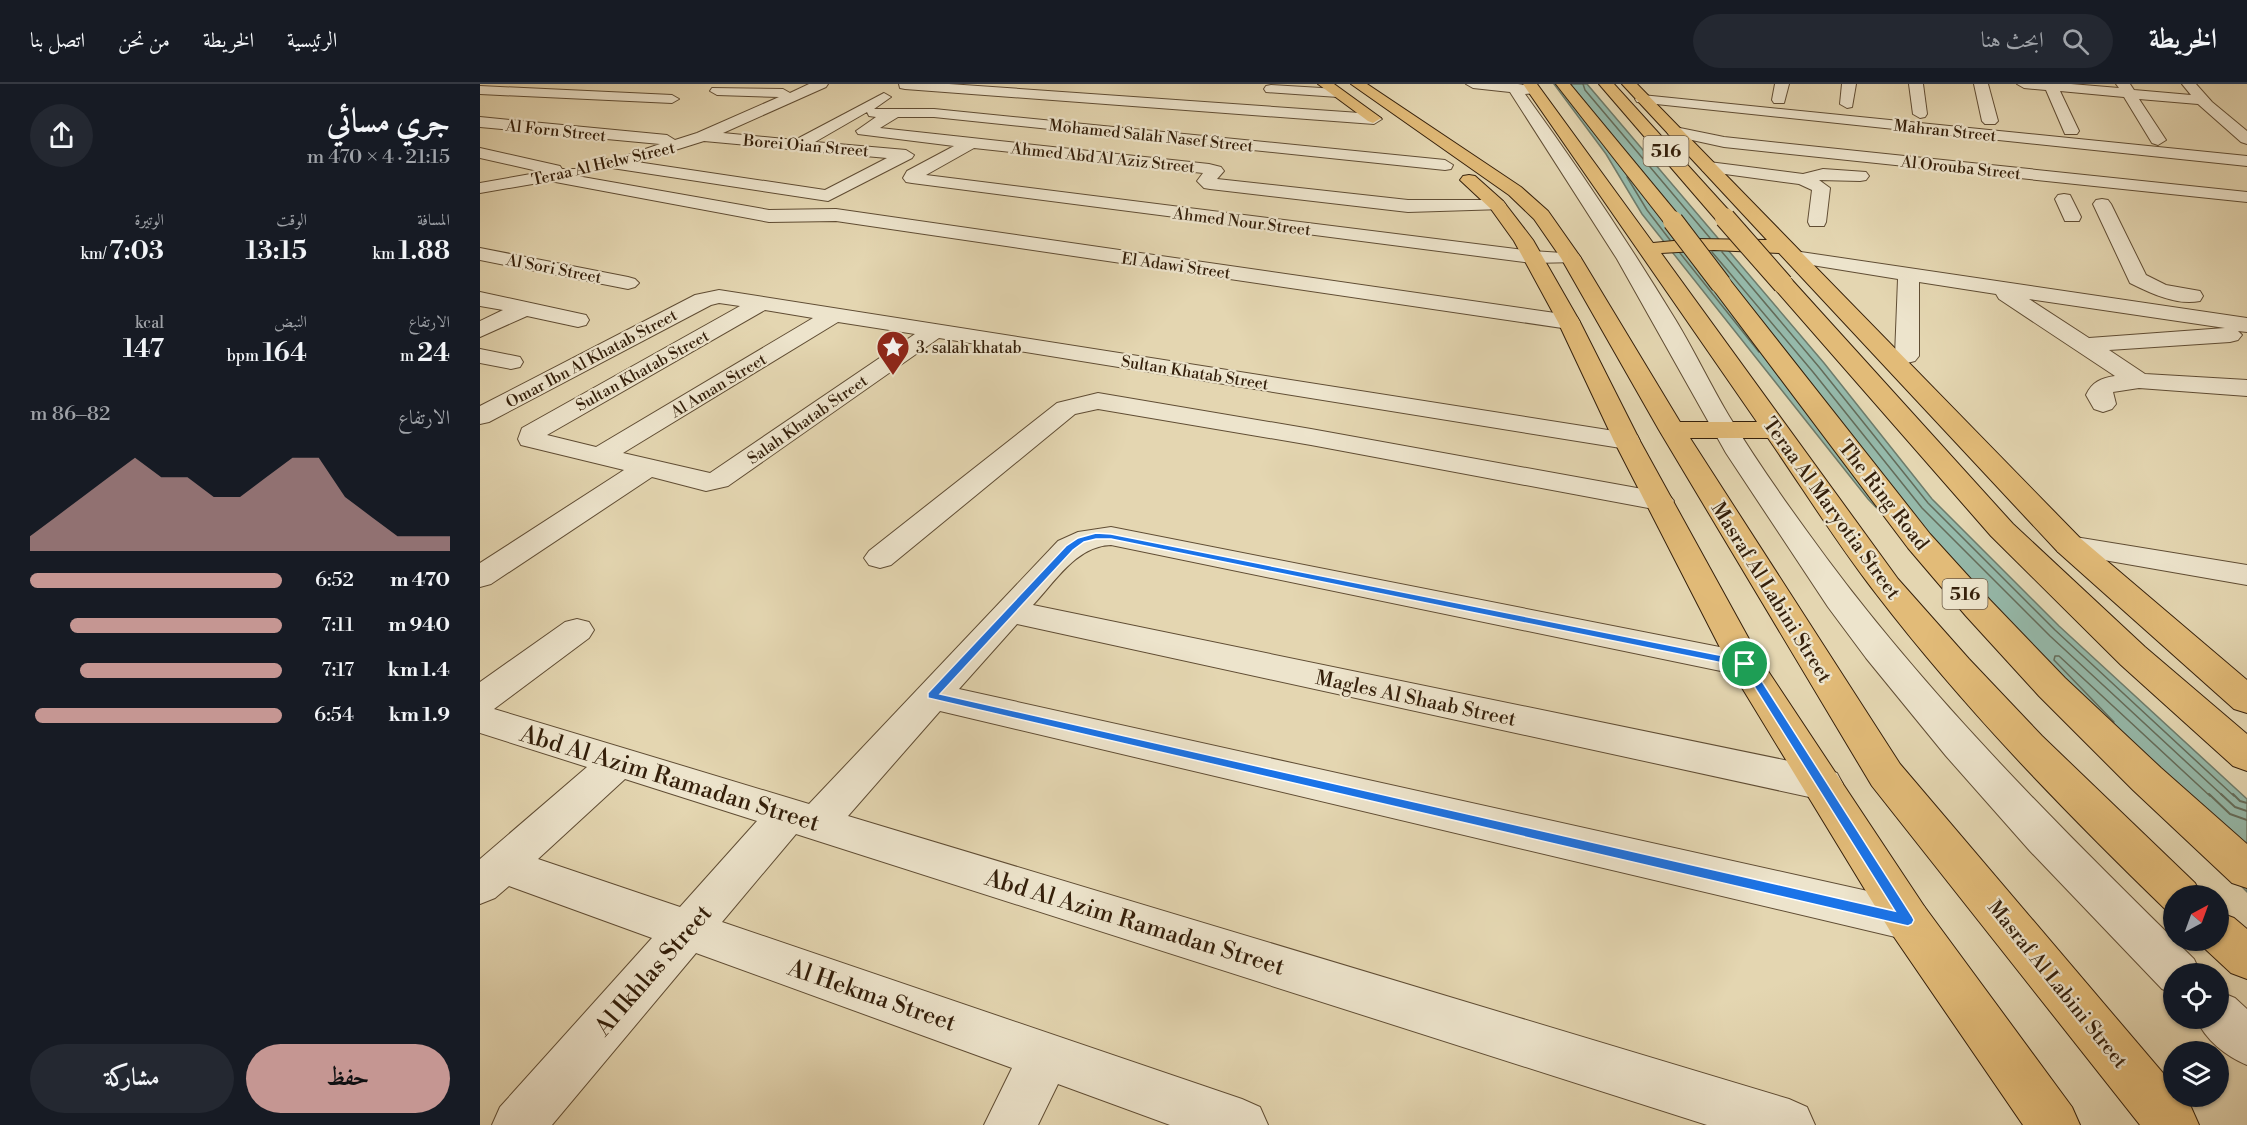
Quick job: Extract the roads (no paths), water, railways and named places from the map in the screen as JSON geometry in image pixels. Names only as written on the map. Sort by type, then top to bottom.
[{"type":"main road","name":"The Ring Road","points":[[1563,84],[1673,221],[1918,541],[2052,687],[2147,779],[2247,870]]},
{"type":"main road","name":"516","points":[[1606,84],[2002,530],[2133,656],[2247,756]]},
{"type":"main road","name":"Teraa Al Maryotia Street","points":[[1522,86],[1644,243],[1887,586],[1941,653],[2011,730],[2099,820],[2168,885]]},
{"type":"main road","points":[[1340,87],[1374,119],[1474,184],[1497,205],[1516,228],[1569,322],[1627,441],[1745,664],[1908,920],[2054,1125]]},
{"type":"main road","name":"Masraf Al Labini Street","points":[[1340,87],[1515,191],[1541,215],[1571,258],[1672,430],[1886,775],[2173,1125]]},
{"type":"main road","points":[[1642,89],[1675,132],[2069,545],[2245,697]]},
{"type":"main road","points":[[1644,243],[1669,246],[1760,244],[1784,246]]},
{"type":"main road","points":[[1672,430],[1775,430]]},
{"type":"main road","points":[[2229,942],[2247,958]]},
{"type":"street","points":[[568,94],[592,84]]},
{"type":"street","points":[[508,143],[548,119],[640,84]]},
{"type":"street","points":[[756,84],[802,84]]},
{"type":"street","name":"Teraa Al Helw Street","points":[[480,188],[525,181],[703,136],[802,84]]},
{"type":"street","points":[[799,144],[906,84],[965,86],[1374,119]]},
{"type":"street","points":[[1473,84],[1522,86],[1659,311],[1725,430],[1838,597],[1910,690],[2014,807],[2167,963]]},
{"type":"street","points":[[1779,100],[1782,84]]},
{"type":"street","points":[[1847,104],[1849,84]]},
{"type":"street","points":[[1916,84],[1920,114]]},
{"type":"street","points":[[1981,84],[1990,121]]},
{"type":"street","points":[[2024,84],[2126,89],[2237,107]]},
{"type":"street","points":[[2189,84],[2204,103],[2247,139]]},
{"type":"street","points":[[2050,85],[2071,131]]},
{"type":"street","points":[[1256,88],[1340,87]]},
{"type":"street","name":"Mahran Street","points":[[1642,89],[2247,162]]},
{"type":"street","points":[[2126,89],[2158,140]]},
{"type":"street","points":[[717,91],[772,100]]},
{"type":"street","points":[[484,94],[525,92],[611,96],[669,102],[583,107]]},
{"type":"street","points":[[793,113],[829,94]]},
{"type":"street","name":"Teraa Al Helw Street","points":[[480,181],[552,173],[597,162],[667,140],[772,100],[829,94]]},
{"type":"street","name":"Mohamed Salah Nasef Street","points":[[829,94],[862,109],[896,113],[915,111],[1127,133],[1218,136],[1264,147],[1445,165]]},
{"type":"street","points":[[945,114],[974,99]]},
{"type":"street","points":[[992,119],[1018,105]]},
{"type":"street","points":[[1060,126],[1085,110]]},
{"type":"street","name":"Ahmed Abd Al Aziz Street","points":[[896,113],[865,132],[1209,169],[1215,171],[1206,181],[1210,184],[1408,206],[1497,205]]},
{"type":"street","points":[[548,119],[631,125]]},
{"type":"street","name":"Al Forn Street","points":[[480,122],[511,125],[548,119],[594,134],[667,140]]},
{"type":"street","points":[[1127,133],[1143,121]]},
{"type":"street","points":[[2228,124],[2247,125]]},
{"type":"street","points":[[480,135],[511,125]]},
{"type":"street","points":[[742,139],[763,129]]},
{"type":"street","points":[[1264,147],[1276,132]]},
{"type":"street","name":"Al Orouba Street","points":[[1675,132],[1715,141],[1789,152],[2247,205]]},
{"type":"street","points":[[566,147],[594,134]]},
{"type":"street","name":"Borei Oian Street","points":[[597,162],[828,196],[905,157],[906,154],[703,136]]},
{"type":"street","name":"Ahmed Nour Street","points":[[971,143],[913,175],[912,178],[1532,257],[1571,258]]},
{"type":"street","name":"Al Orouba Street","points":[[1703,161],[1714,150],[1789,152],[2247,197]]},
{"type":"street","name":"El Adawi Street","points":[[480,153],[552,173],[782,217],[836,215],[1569,322]]},
{"type":"street","points":[[1703,161],[1803,179],[1821,188],[1817,222]]},
{"type":"street","points":[[1803,179],[1823,174],[1877,178]]},
{"type":"street","points":[[480,203],[525,181]]},
{"type":"street","points":[[2041,196],[2082,208],[2124,206]]},
{"type":"street","points":[[2082,208],[2137,279],[2160,290],[2212,298]]},
{"type":"street","points":[[1784,246],[1909,276],[2247,326]]},
{"type":"street","name":"Al Sori Street","points":[[480,254],[628,283]]},
{"type":"street","points":[[1907,356],[1909,276]]},
{"type":"street","points":[[1998,288],[2139,381]]},
{"type":"street","name":"Sultan Khatab Street","points":[[703,300],[727,296],[1627,441]]},
{"type":"street","points":[[480,299],[578,320]]},
{"type":"street","name":"Omar Ibn Al Khatab Street","points":[[480,416],[703,300]]},
{"type":"street","name":"Sultan Khatab Street","points":[[600,456],[536,441],[531,439],[531,434],[763,302]]},
{"type":"street","points":[[480,330],[523,309]]},
{"type":"street","name":"Al Aman Street","points":[[600,456],[835,314]]},
{"type":"street","name":"Salah Khatab Street","points":[[647,468],[706,482],[723,478],[936,330]]},
{"type":"street","points":[[2085,345],[2247,333]]},
{"type":"street","points":[[480,356],[511,362]]},
{"type":"street","points":[[2103,404],[2099,395],[2102,388],[2117,383],[2139,381],[2247,388]]},
{"type":"street","points":[[880,558],[1066,408],[1098,401],[1311,437],[1659,501]]},
{"type":"street","points":[[600,456],[647,468]]},
{"type":"street","points":[[480,577],[647,468]]},
{"type":"street","name":"Al Ikhlas Street","points":[[518,1125],[687,931],[932,696],[1069,548],[1081,540],[1096,536],[1111,536],[1745,664]]},
{"type":"street","points":[[2069,545],[2247,575]]},
{"type":"street","name":"Magles Al Shaab Street","points":[[1009,611],[1823,784]]},
{"type":"street","points":[[480,701],[577,630]]},
{"type":"street","points":[[932,696],[1908,920]]},
{"type":"street","name":"Abd Al Azim Ramadan Street","points":[[480,719],[1789,1125]]},
{"type":"street","points":[[491,875],[619,762]]},
{"type":"street","name":"Al Hekma Street","points":[[491,875],[687,931],[1242,1125]]},
{"type":"street","points":[[2229,1024],[2247,1041]]},
{"type":"street","points":[[1010,1125],[1046,1055]]},
{"type":"water","points":[[1554,84],[1587,84],[1824,363],[1932,499],[2059,626],[2247,799],[2247,892],[1868,499],[1642,214],[1606,154]]},
{"type":"place","name":"3. salah khatab","points":[[893,376]]}]
